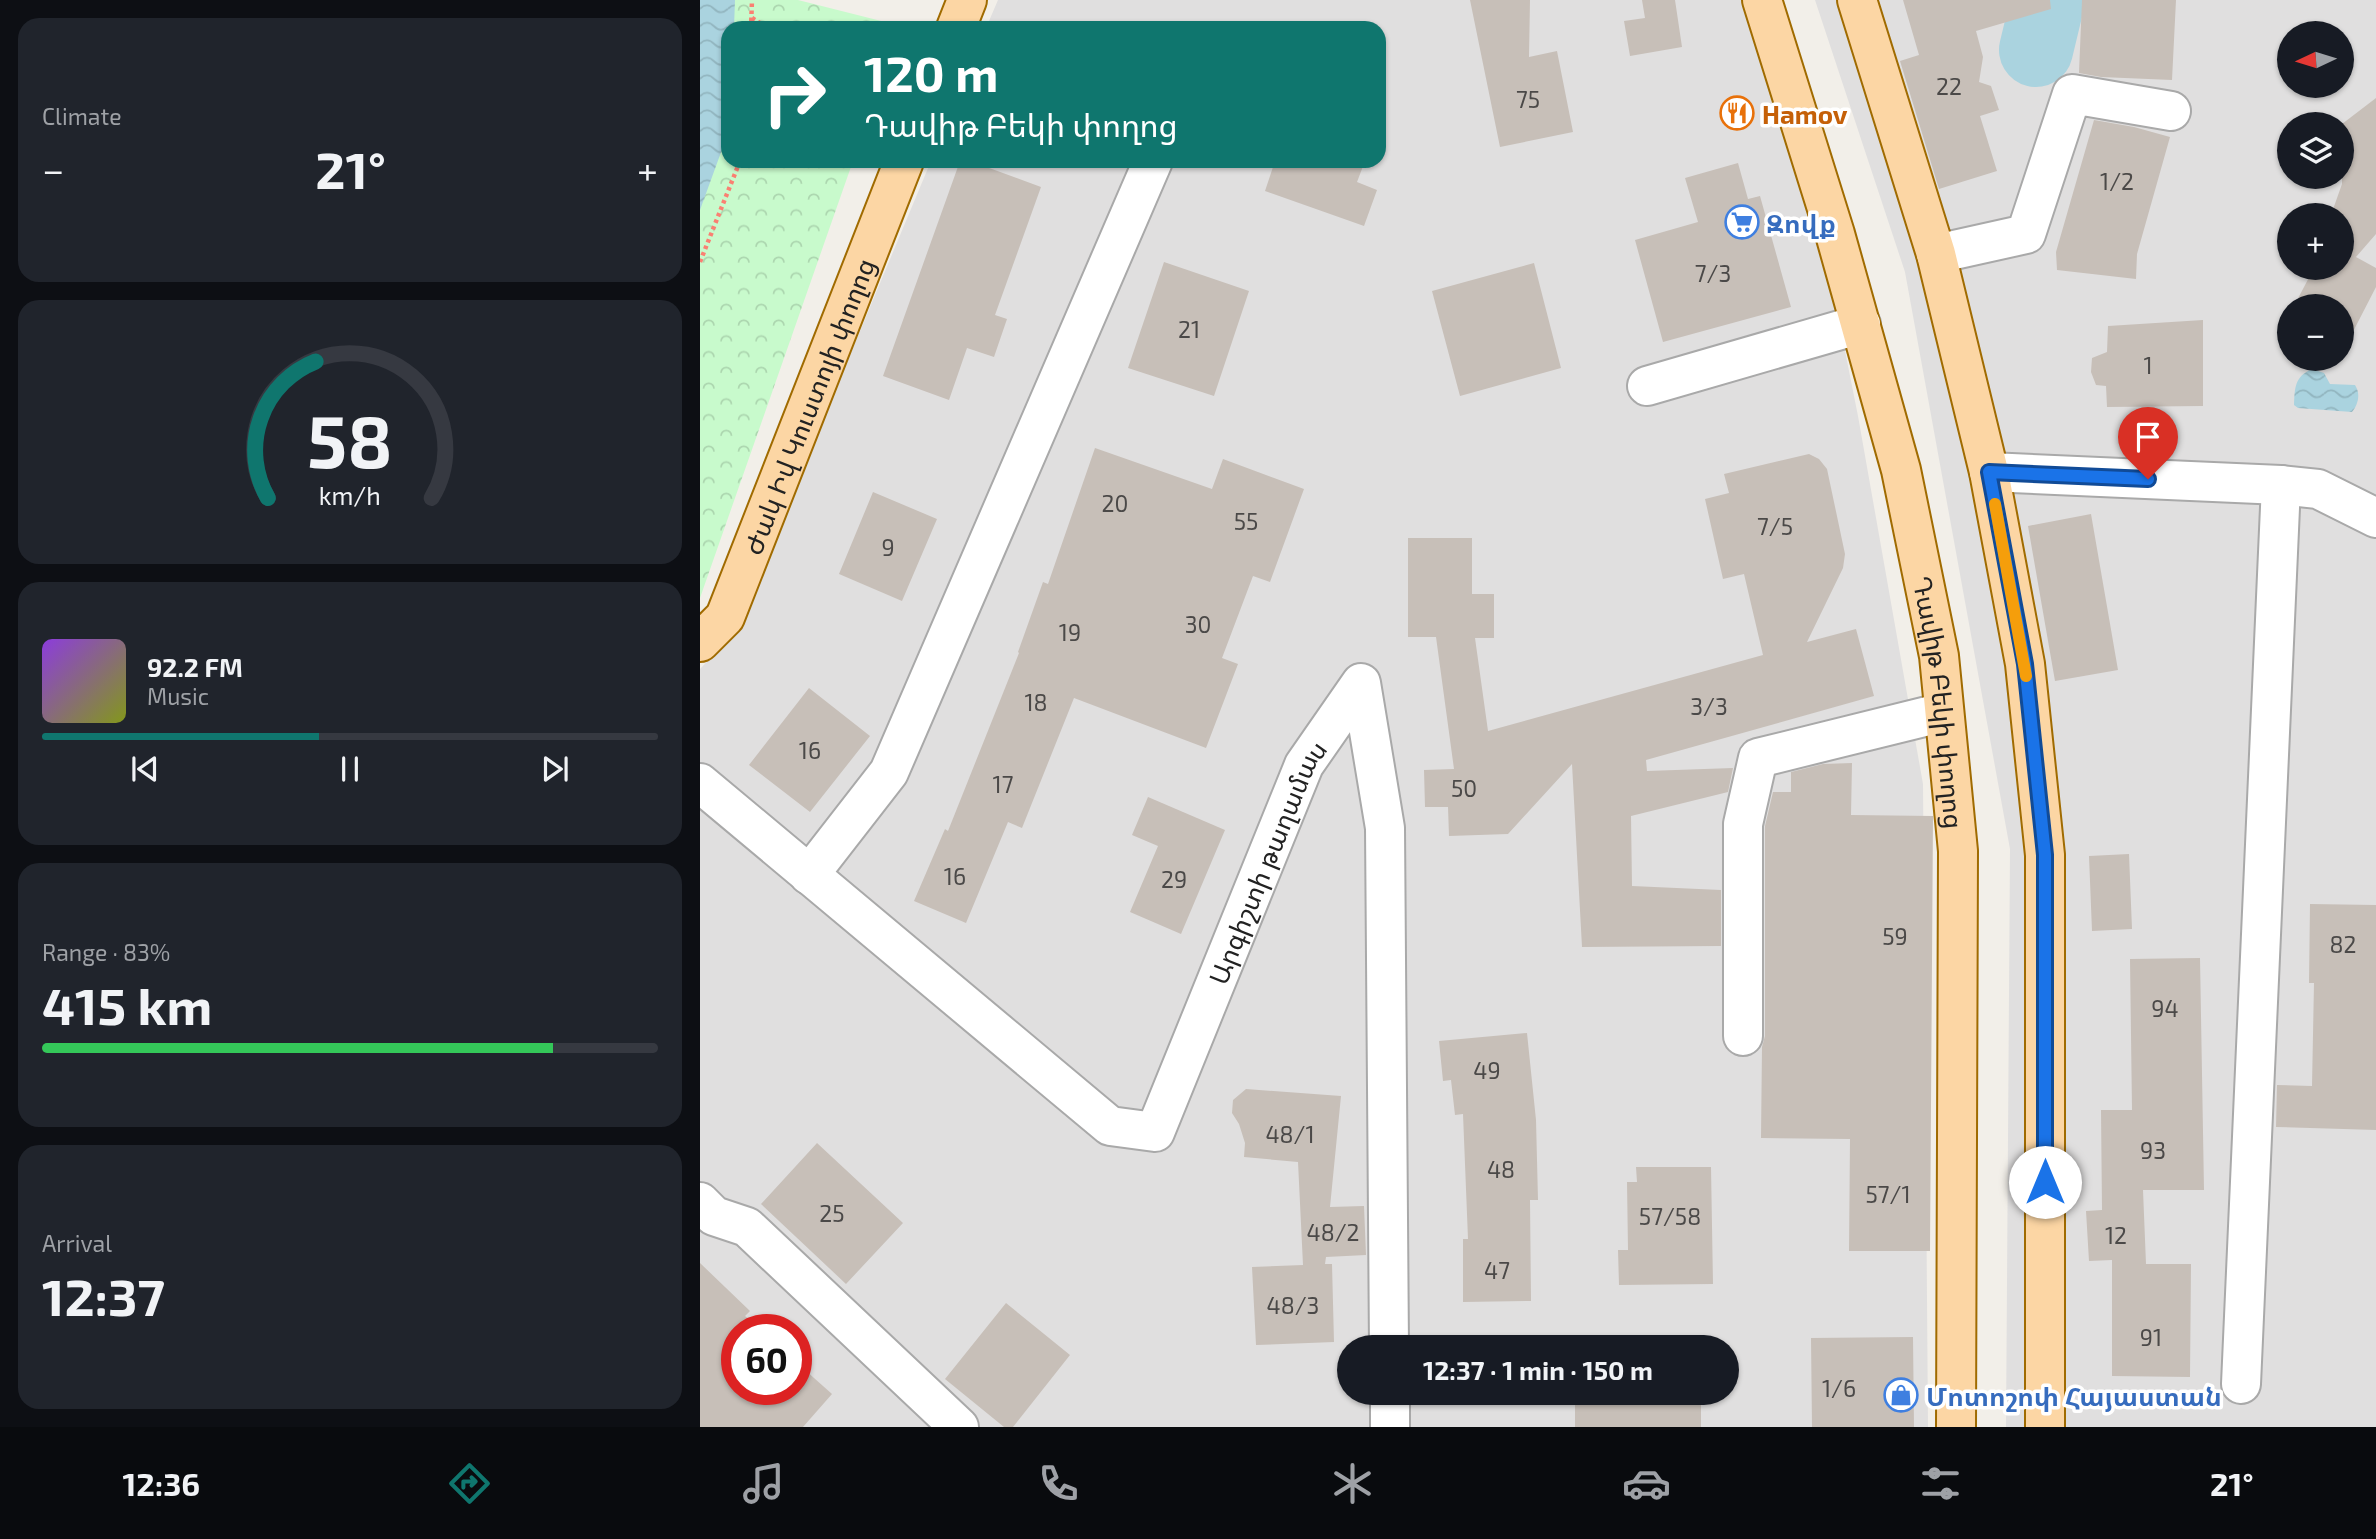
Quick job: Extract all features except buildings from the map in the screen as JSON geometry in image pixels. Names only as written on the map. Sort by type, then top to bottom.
[{"type":"main road","points":[[959,21],[967,0]]},
{"type":"main road","name":"Դավիթ Բեկի փողոց","points":[[1762,0],[1835,234],[1901,470],[1939,656],[1958,851],[1956,1427]]},
{"type":"main road","points":[[1857,0],[1936,254],[1989,472],[2025,664],[2045,855],[2045,1427]]},
{"type":"main road","name":"Ժակ Իվ Կուստոյի փողոց","points":[[700,642],[725,617],[901,168]]},
{"type":"street","points":[[1936,254],[2026,234],[2072,94],[2171,111]]},
{"type":"street","points":[[809,875],[889,772],[1150,168]]},
{"type":"street","points":[[1647,386],[1861,324]]},
{"type":"street","points":[[1989,472],[2318,489],[2376,518]]},
{"type":"street","points":[[2241,1384],[2281,485]]},
{"type":"street","name":"Արգիշտի թաղամաս","points":[[700,783],[1110,1126],[1155,1132],[1304,765],[1361,683],[1385,828],[1389,1335]]},
{"type":"street","points":[[1743,1036],[1744,824],[1758,758],[1944,712]]},
{"type":"street","points":[[700,1202],[714,1216],[747,1227],[959,1427]]},
{"type":"street","points":[[1390,1405],[1390,1427]]},
{"type":"path","points":[[752,0],[752,19],[756,21]]},
{"type":"path","points":[[700,262],[737,168]]},
{"type":"shaded area","points":[[998,0],[1775,0],[1858,416],[1923,784],[1928,1427],[700,1427],[700,669],[734,633],[928,168],[1386,168],[1386,21],[989,21]]},
{"type":"shaded area","points":[[1815,0],[2376,0],[2376,1427],[2006,1427],[2010,849],[1905,272]]},
{"type":"green space","points":[[700,0],[798,0],[881,21],[721,21],[721,168],[851,168],[700,598]]},
{"type":"water","points":[[700,0],[735,0],[734,21],[721,21],[721,152],[700,210]]},
{"type":"water","points":[[2306,372],[2324,373],[2330,384],[2355,385],[2358,399],[2352,412],[2298,408],[2294,405],[2295,388]]},
{"type":"waterway","points":[[2036,50],[2048,0]]},
{"type":"slow traffic","points":[[1995,504],[2026,676]]},
{"type":"place","name":"Hamov","points":[[1737,113]]},
{"type":"place","name":"Զովք","points":[[1742,222]]},
{"type":"place","name":"Մոտոշոփ Հայաստան","points":[[1901,1395]]},
{"type":"route","points":[[2045,1182],[2045,855],[2025,664],[1989,472],[2148,479]]}]
